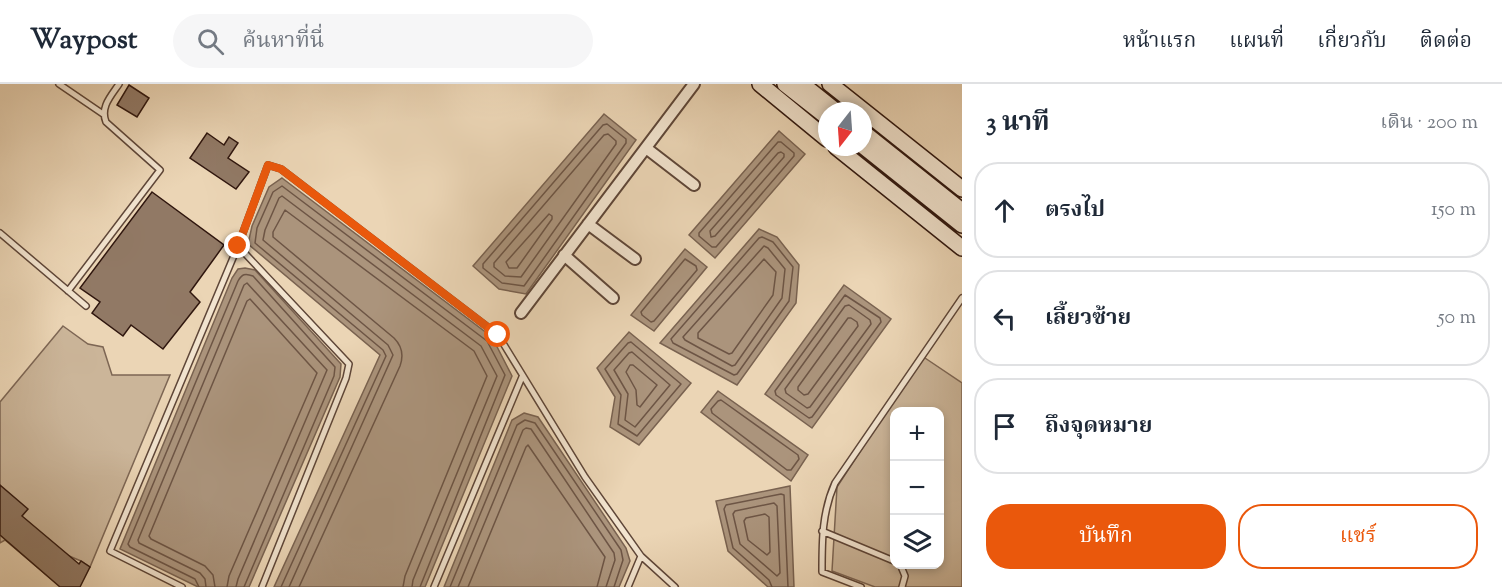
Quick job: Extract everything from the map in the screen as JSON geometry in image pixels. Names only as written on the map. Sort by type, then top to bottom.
[{"type":"main road","points":[[760,84],[818,132]]},
{"type":"main road","points":[[785,84],[818,110]]},
{"type":"main road","points":[[802,84],[825,102]]},
{"type":"main road","points":[[830,84],[962,189]]},
{"type":"main road","points":[[872,139],[962,211]]},
{"type":"main road","points":[[872,153],[962,225]]},
{"type":"main road","points":[[847,156],[962,248]]},
{"type":"street","points":[[521,313],[694,84]]},
{"type":"street","points":[[645,148],[694,185]]},
{"type":"street","points":[[588,224],[635,259]]},
{"type":"street","points":[[564,255],[613,298]]},
{"type":"lane","points":[[59,84],[103,114]]},
{"type":"lane","points":[[68,291],[160,170],[106,122],[103,114],[105,106],[119,84]]},
{"type":"lane","points":[[182,587],[110,551],[238,246],[268,165],[281,169],[498,335],[585,477],[641,556],[675,587]]},
{"type":"lane","points":[[0,233],[86,306]]},
{"type":"lane","points":[[238,246],[349,364],[346,378],[262,587]]},
{"type":"lane","points":[[861,587],[822,572],[822,531],[825,509],[835,483],[962,298]]},
{"type":"lane","points":[[434,587],[522,377]]},
{"type":"lane","points":[[822,531],[890,559]]},
{"type":"lane","points":[[628,587],[641,556]]},
{"type":"lane","points":[[902,569],[905,576],[902,587]]},
{"type":"shaded area","points":[[63,326],[88,344],[103,347],[112,375],[170,375],[90,567],[69,556],[50,578],[5,540],[0,543],[0,402]]},
{"type":"shaded area","points":[[922,356],[962,383],[962,587],[875,587],[832,571],[837,487]]},
{"type":"water","points":[[604,114],[636,140],[526,294],[499,289],[473,266]]},
{"type":"water","points":[[779,131],[805,154],[715,258],[689,235]]},
{"type":"water","points":[[282,178],[492,337],[512,376],[425,587],[274,587],[380,355],[248,244],[252,226],[269,187]]},
{"type":"water","points":[[759,229],[777,237],[799,265],[796,303],[737,385],[660,343]]},
{"type":"water","points":[[685,249],[707,267],[654,331],[631,315]]},
{"type":"water","points":[[238,269],[255,270],[341,364],[340,377],[249,587],[198,587],[120,549],[232,278]]},
{"type":"water","points":[[844,285],[891,319],[812,428],[765,394]]},
{"type":"water","points":[[629,332],[691,383],[639,445],[610,427],[615,397],[597,368]]},
{"type":"water","points":[[718,391],[808,455],[791,481],[701,412]]},
{"type":"water","points":[[524,413],[538,417],[626,548],[630,561],[619,587],[444,587],[512,420]]},
{"type":"water","points":[[790,486],[794,587],[768,587],[728,551],[716,501]]},
{"type":"building","points":[[129,85],[149,98],[137,117],[117,105]]},
{"type":"building","points":[[207,133],[224,145],[229,137],[238,143],[228,158],[249,172],[236,189],[190,158]]},
{"type":"building","points":[[152,192],[224,245],[190,292],[200,302],[163,349],[131,325],[123,336],[92,313],[100,302],[80,288]]},
{"type":"building","points":[[0,485],[28,509],[22,516],[79,564],[81,561],[90,567],[80,587],[60,587],[0,535]]},
{"type":"route","points":[[238,246],[268,165],[281,169],[498,335]]}]
